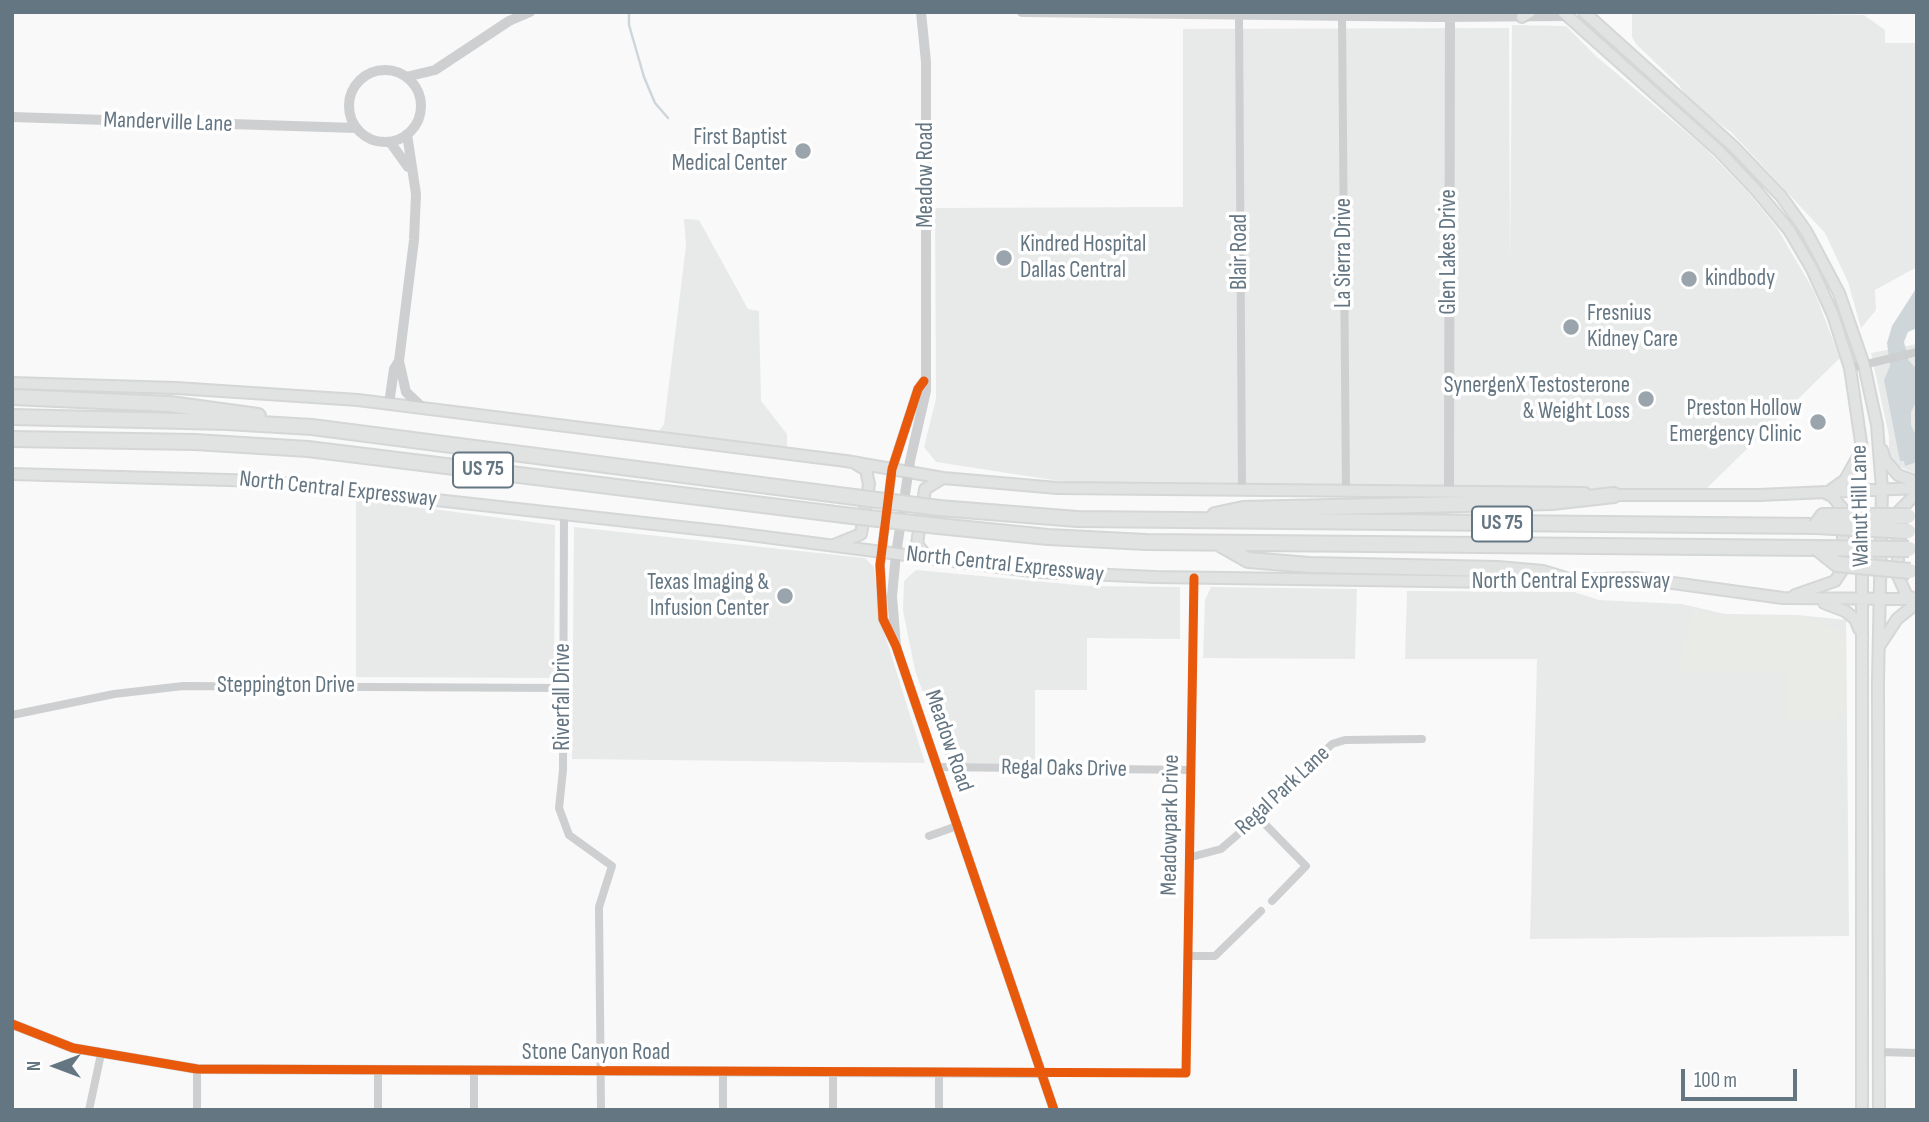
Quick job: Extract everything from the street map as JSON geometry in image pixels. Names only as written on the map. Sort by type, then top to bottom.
[{"type":"highway","points":[[12,397],[225,409],[312,427]]},
{"type":"highway","name":"US 75","points":[[12,417],[227,422],[312,427],[939,508],[1077,519],[1816,526],[1913,531]]},
{"type":"highway","points":[[12,446],[19,439]]},
{"type":"highway","name":"North Central Expressway","points":[[19,439],[204,442],[318,450],[852,516],[1089,540],[1913,549]]},
{"type":"highway","points":[[1189,521],[1243,509],[1552,502],[1614,495]]},
{"type":"highway","points":[[1816,526],[1823,516],[1913,516]]},
{"type":"highway","points":[[1217,543],[1248,560],[1310,565],[1498,569],[1543,573],[1566,580]]},
{"type":"highway","points":[[1817,548],[1837,564],[1913,572]]},
{"type":"main road","name":"Walnut Hill Lane","points":[[1584,12],[1768,180],[1803,227],[1839,293],[1864,365],[1879,442],[1882,489],[1879,648],[1879,1110]]},
{"type":"main road","name":"Walnut Hill Lane","points":[[1564,14],[1737,170],[1791,234],[1825,295],[1850,368],[1862,449],[1863,1110]]},
{"type":"main road","points":[[1564,14],[1602,31]]},
{"type":"main road","points":[[1670,110],[1680,100]]},
{"type":"main road","points":[[1791,234],[1803,227]]},
{"type":"main road","points":[[12,383],[268,393],[389,404],[846,460],[943,478],[1083,489],[1449,491],[1614,495],[1759,495],[1862,489],[1917,491]]},
{"type":"main road","points":[[1879,442],[1885,460],[1898,475],[1917,482]]},
{"type":"main road","points":[[1825,491],[1846,480],[1862,449]]},
{"type":"main road","points":[[831,546],[861,534],[869,476],[862,466],[846,460]]},
{"type":"main road","name":"North Central Expressway","points":[[12,474],[264,481],[1039,572],[1194,578],[1499,582],[1653,579],[1744,595],[1917,600]]},
{"type":"main road","points":[[928,558],[918,544],[925,489],[943,478]]},
{"type":"main road","points":[[1793,598],[1835,581],[1843,569],[1843,509],[1825,491]]},
{"type":"main road","points":[[1879,648],[1897,619],[1917,600],[1907,596],[1898,576],[1898,512],[1917,491]]},
{"type":"main road","points":[[1793,598],[1832,604],[1845,611],[1855,620],[1862,637]]},
{"type":"main road","points":[[1863,1051],[1879,1052]]},
{"type":"street","points":[[407,77],[435,70],[509,21],[530,12]]},
{"type":"street","name":"Meadow Road","points":[[920,12],[926,62],[924,409],[909,472],[896,554],[892,596],[896,646],[1054,1110]]},
{"type":"street","points":[[1022,12],[1342,16],[1564,14]]},
{"type":"street","name":"Blair Road","points":[[1238,15],[1242,489]]},
{"type":"street","name":"Glen Lakes Drive","points":[[1449,491],[1450,15]]},
{"type":"street","name":"La Sierra Drive","points":[[1342,16],[1346,491]]},
{"type":"street","points":[[419,94],[435,70]]},
{"type":"street","points":[[394,71],[407,77],[419,94],[420,114],[407,134],[390,142],[370,139],[356,128],[349,109],[355,85],[372,72],[394,71]]},
{"type":"street","points":[[323,128],[349,109]]},
{"type":"street","name":"Manderville Lane","points":[[12,117],[356,128]]},
{"type":"street","points":[[407,134],[415,194],[415,240],[399,361],[406,392],[423,408]]},
{"type":"street","points":[[390,142],[412,174]]},
{"type":"street","points":[[1850,368],[1915,352]]},
{"type":"street","points":[[389,404],[394,369],[399,361]]},
{"type":"street","name":"Meadow Road","points":[[896,646],[887,633],[882,611],[881,552],[892,469],[918,389],[924,381]]},
{"type":"street","name":"Riverfall Drive","points":[[564,515],[563,770],[559,808],[569,835],[612,866],[599,907],[601,1072]]},
{"type":"street","name":"Meadowpark Drive","points":[[1186,1073],[1194,578]]},
{"type":"street","name":"Steppington Drive","points":[[12,715],[114,694],[183,686],[563,688]]},
{"type":"street","name":"Regal Park Lane","points":[[1191,857],[1221,849],[1336,742],[1423,739]]},
{"type":"street","name":"Regal Oaks Drive","points":[[936,767],[1191,770]]},
{"type":"street","points":[[1258,817],[1306,866],[1272,901]]},
{"type":"street","points":[[929,836],[957,826]]},
{"type":"street","points":[[1189,956],[1215,956],[1261,911]]},
{"type":"street","name":"Stone Canyon Road","points":[[12,1024],[43,1039],[101,1054],[197,1069],[1186,1073]]},
{"type":"street","points":[[1879,1052],[1917,1053]]},
{"type":"street","points":[[89,1110],[101,1054]]},
{"type":"street","points":[[197,1069],[197,1110]]},
{"type":"street","points":[[378,1070],[378,1110]]},
{"type":"street","points":[[474,1071],[474,1110]]},
{"type":"street","points":[[601,1072],[601,1110]]},
{"type":"street","points":[[723,1073],[723,1110]]},
{"type":"street","points":[[833,1073],[833,1110]]},
{"type":"street","points":[[939,1073],[939,1110]]},
{"type":"shaded area","points":[[1632,12],[1864,15],[1885,30],[1885,43],[1917,43],[1917,267],[1875,290],[1876,310],[1861,328],[1848,282],[1825,233],[1731,132],[1690,103],[1679,85],[1637,45],[1632,37]]},
{"type":"shaded area","points":[[1512,25],[1566,26],[1597,57],[1705,148],[1747,191],[1777,228],[1814,291],[1840,358],[1705,490],[1066,482],[936,462],[924,447],[936,399],[935,208],[1183,207],[1183,29],[1509,28],[1510,269]]},
{"type":"shaded area","points":[[684,219],[699,220],[748,309],[759,311],[761,401],[787,434],[787,449],[659,431],[664,424],[686,246]]},
{"type":"shaded area","points":[[1917,287],[1917,328],[1908,332],[1904,342],[1909,361],[1917,369],[1917,400],[1911,412],[1911,425],[1917,438],[1917,462],[1905,466],[1904,461],[1900,461],[1884,380],[1890,366],[1887,343],[1892,326]]},
{"type":"shaded area","points":[[1917,344],[1917,473],[1913,473],[1894,464],[1889,455],[1889,436],[1871,353]]},
{"type":"shaded area","points":[[356,499],[555,525],[554,678],[356,677]]},
{"type":"shaded area","points":[[574,527],[865,558],[874,567],[879,616],[925,763],[572,759]]},
{"type":"shaded area","points":[[916,570],[1088,586],[1180,587],[1180,639],[1087,638],[1087,690],[1035,690],[1035,764],[948,764],[915,670],[903,611],[904,581]]},
{"type":"shaded area","points":[[1211,587],[1357,589],[1355,659],[1203,658],[1205,600]]},
{"type":"shaded area","points":[[1407,591],[1574,592],[1599,600],[1682,604],[1725,614],[1798,615],[1846,620],[1849,936],[1530,939],[1537,659],[1405,659]]},
{"type":"shaded area","points":[[1693,610],[1725,617],[1804,617],[1839,630],[1845,639],[1844,719],[1844,714],[1836,714],[1836,719],[1788,719],[1787,676],[1784,673],[1677,673]]},
{"type":"waterway","points":[[629,12],[629,25],[644,77],[655,103],[668,118]]},
{"type":"cycle path","points":[[924,381],[918,389],[892,469],[880,565],[883,619],[896,646],[1054,1110]]},
{"type":"cycle path","points":[[12,1024],[73,1048],[197,1069],[1186,1073],[1194,578]]},
{"type":"place","name":"First Baptist Medical Center","points":[[803,151]]},
{"type":"place","name":"Kindred Hospital Dallas Central","points":[[1004,258]]},
{"type":"place","name":"kindbody","points":[[1689,279]]},
{"type":"place","name":"Fresnius Kidney Care","points":[[1571,327]]},
{"type":"place","name":"SynergenX Testosterone & Weight Loss","points":[[1646,399]]},
{"type":"place","name":"Preston Hollow Emergency Clinic","points":[[1818,422]]},
{"type":"place","name":"Texas Imaging & Infusion Center","points":[[785,596]]}]
